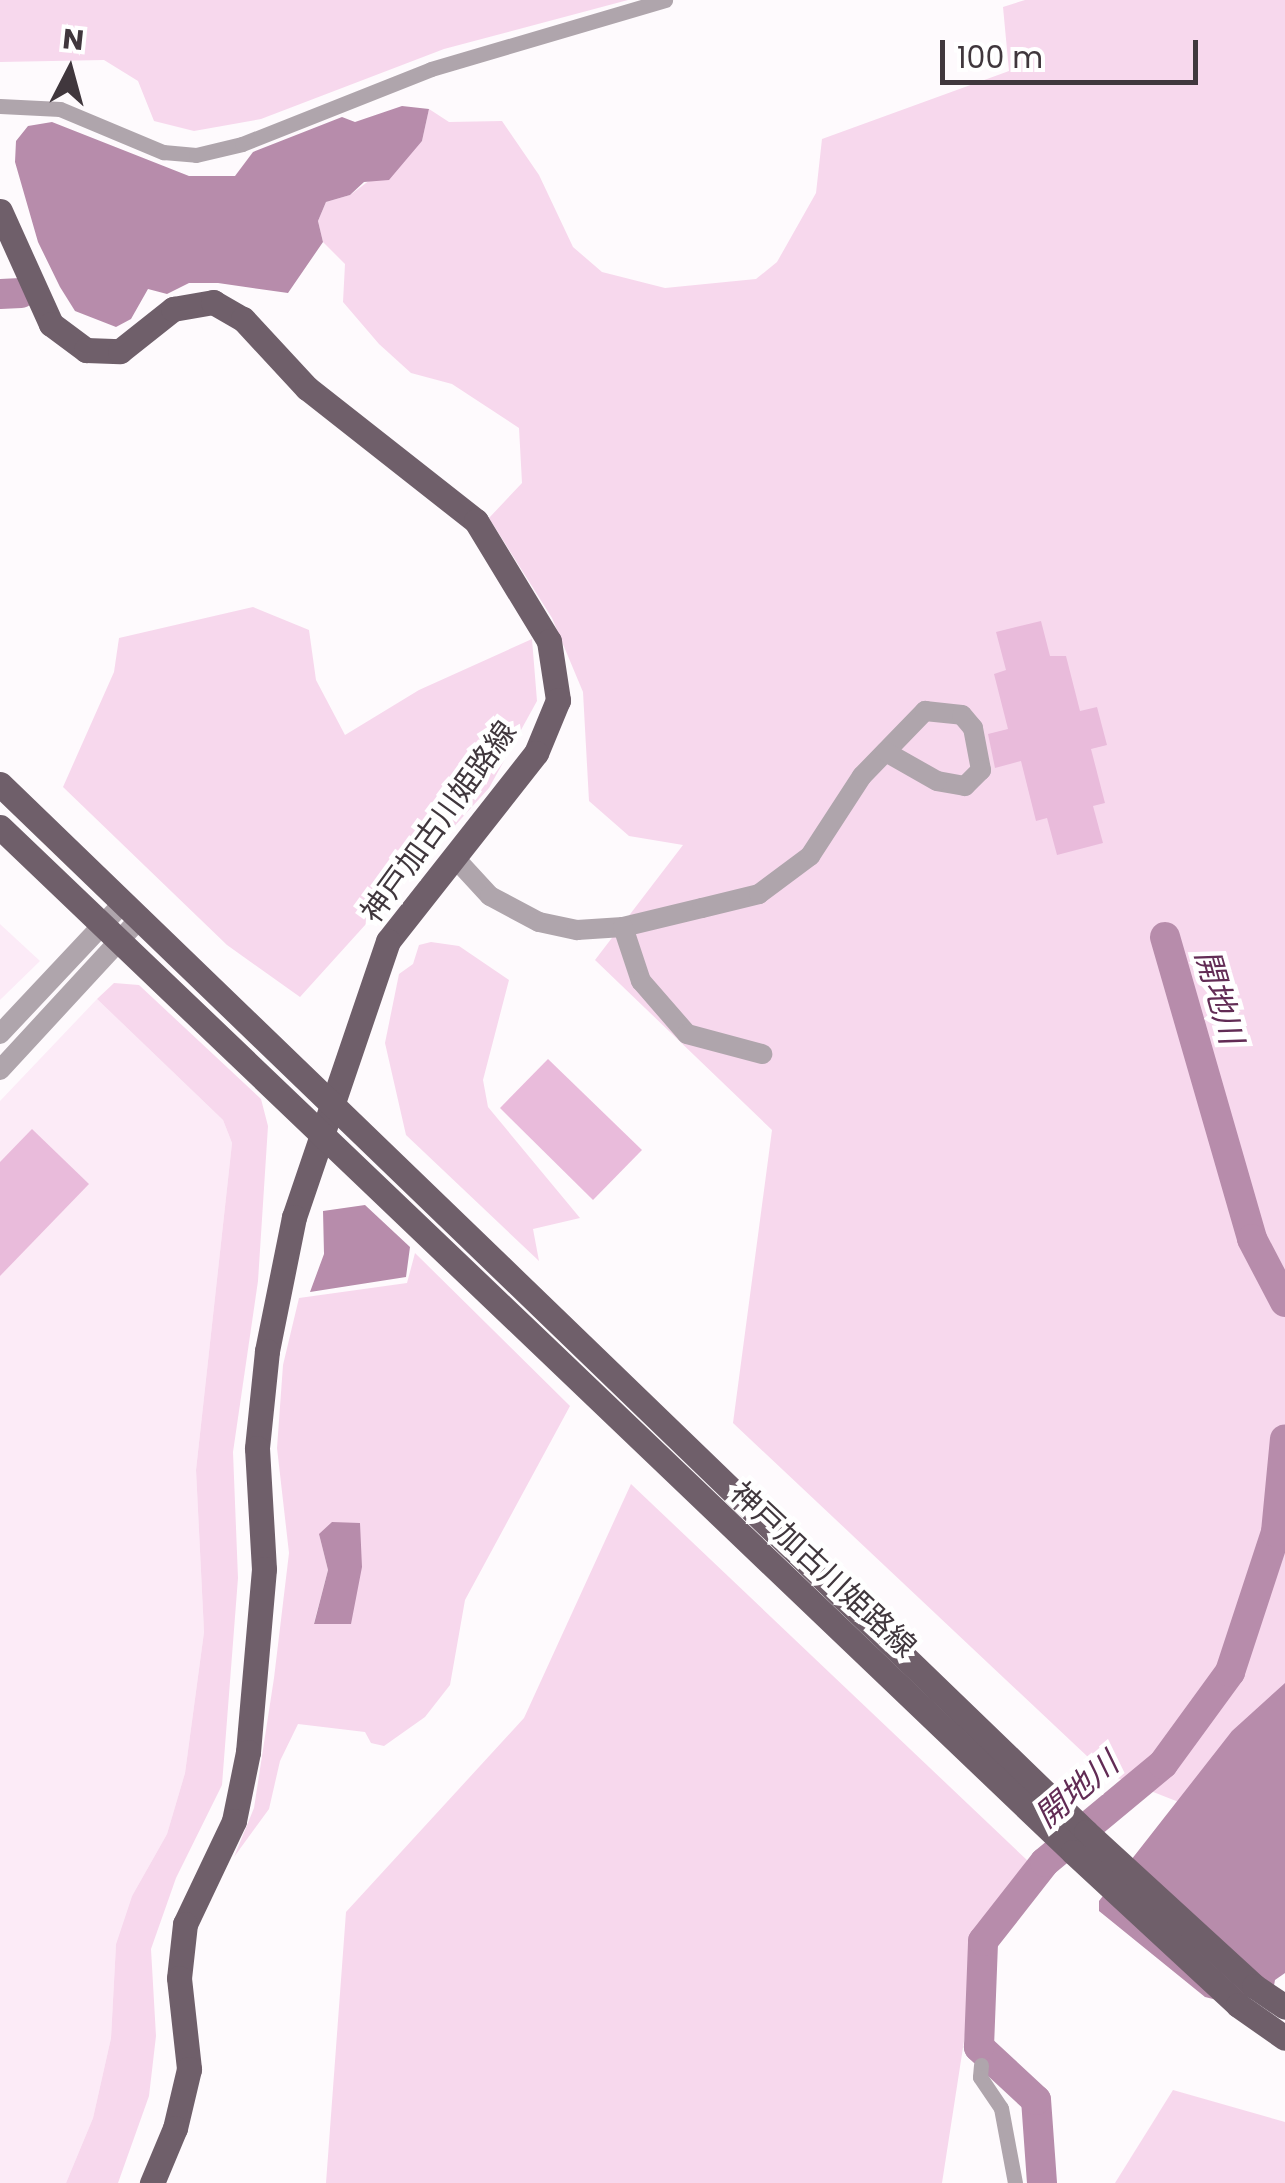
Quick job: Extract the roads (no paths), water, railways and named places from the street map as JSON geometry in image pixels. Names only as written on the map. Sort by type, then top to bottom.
[{"type":"main road","name":"神戸加古川姫路線","points":[[0,211],[52,324],[86,350],[120,351],[173,309],[213,302],[243,319],[307,388],[476,521],[548,640],[558,700],[536,753],[388,941],[324,1142],[294,1217],[267,1351],[257,1448],[264,1569],[248,1752],[234,1821],[185,1924],[179,1978],[189,2068],[175,2128],[152,2183]]},
{"type":"main road","name":"神戸加古川姫路線","points":[[0,784],[334,1110],[844,1592],[1028,1793],[1238,2005],[1281,2025]]},
{"type":"main road","name":"神戸加古川姫路線","points":[[0,827],[324,1142],[1028,1793]]},
{"type":"street","points":[[0,106],[60,109],[163,152],[196,155],[242,144],[430,69],[665,0]]},
{"type":"street","points":[[0,116],[18,106]]},
{"type":"street","points":[[454,857],[490,896],[540,922],[577,930],[623,927],[759,894],[810,856],[862,776],[925,711],[940,709],[962,715],[973,728],[981,770],[965,786],[937,782],[886,752]]},
{"type":"street","points":[[0,1070],[132,909]]},
{"type":"street","points":[[623,927],[641,981],[686,1034],[762,1054]]},
{"type":"street","points":[[0,1034],[111,933]]},
{"type":"street","points":[[981,2065],[980,2077],[1001,2108],[1014,2183]]},
{"type":"waterway","points":[[0,294],[21,293]]},
{"type":"waterway","name":"開地川","points":[[1165,937],[1252,1239],[1285,1302]]},
{"type":"waterway","name":"開地川","points":[[1042,2183],[1036,2100],[979,2047],[983,1941],[1045,1862],[1163,1764],[1230,1672],[1276,1532],[1285,1439]]}]
